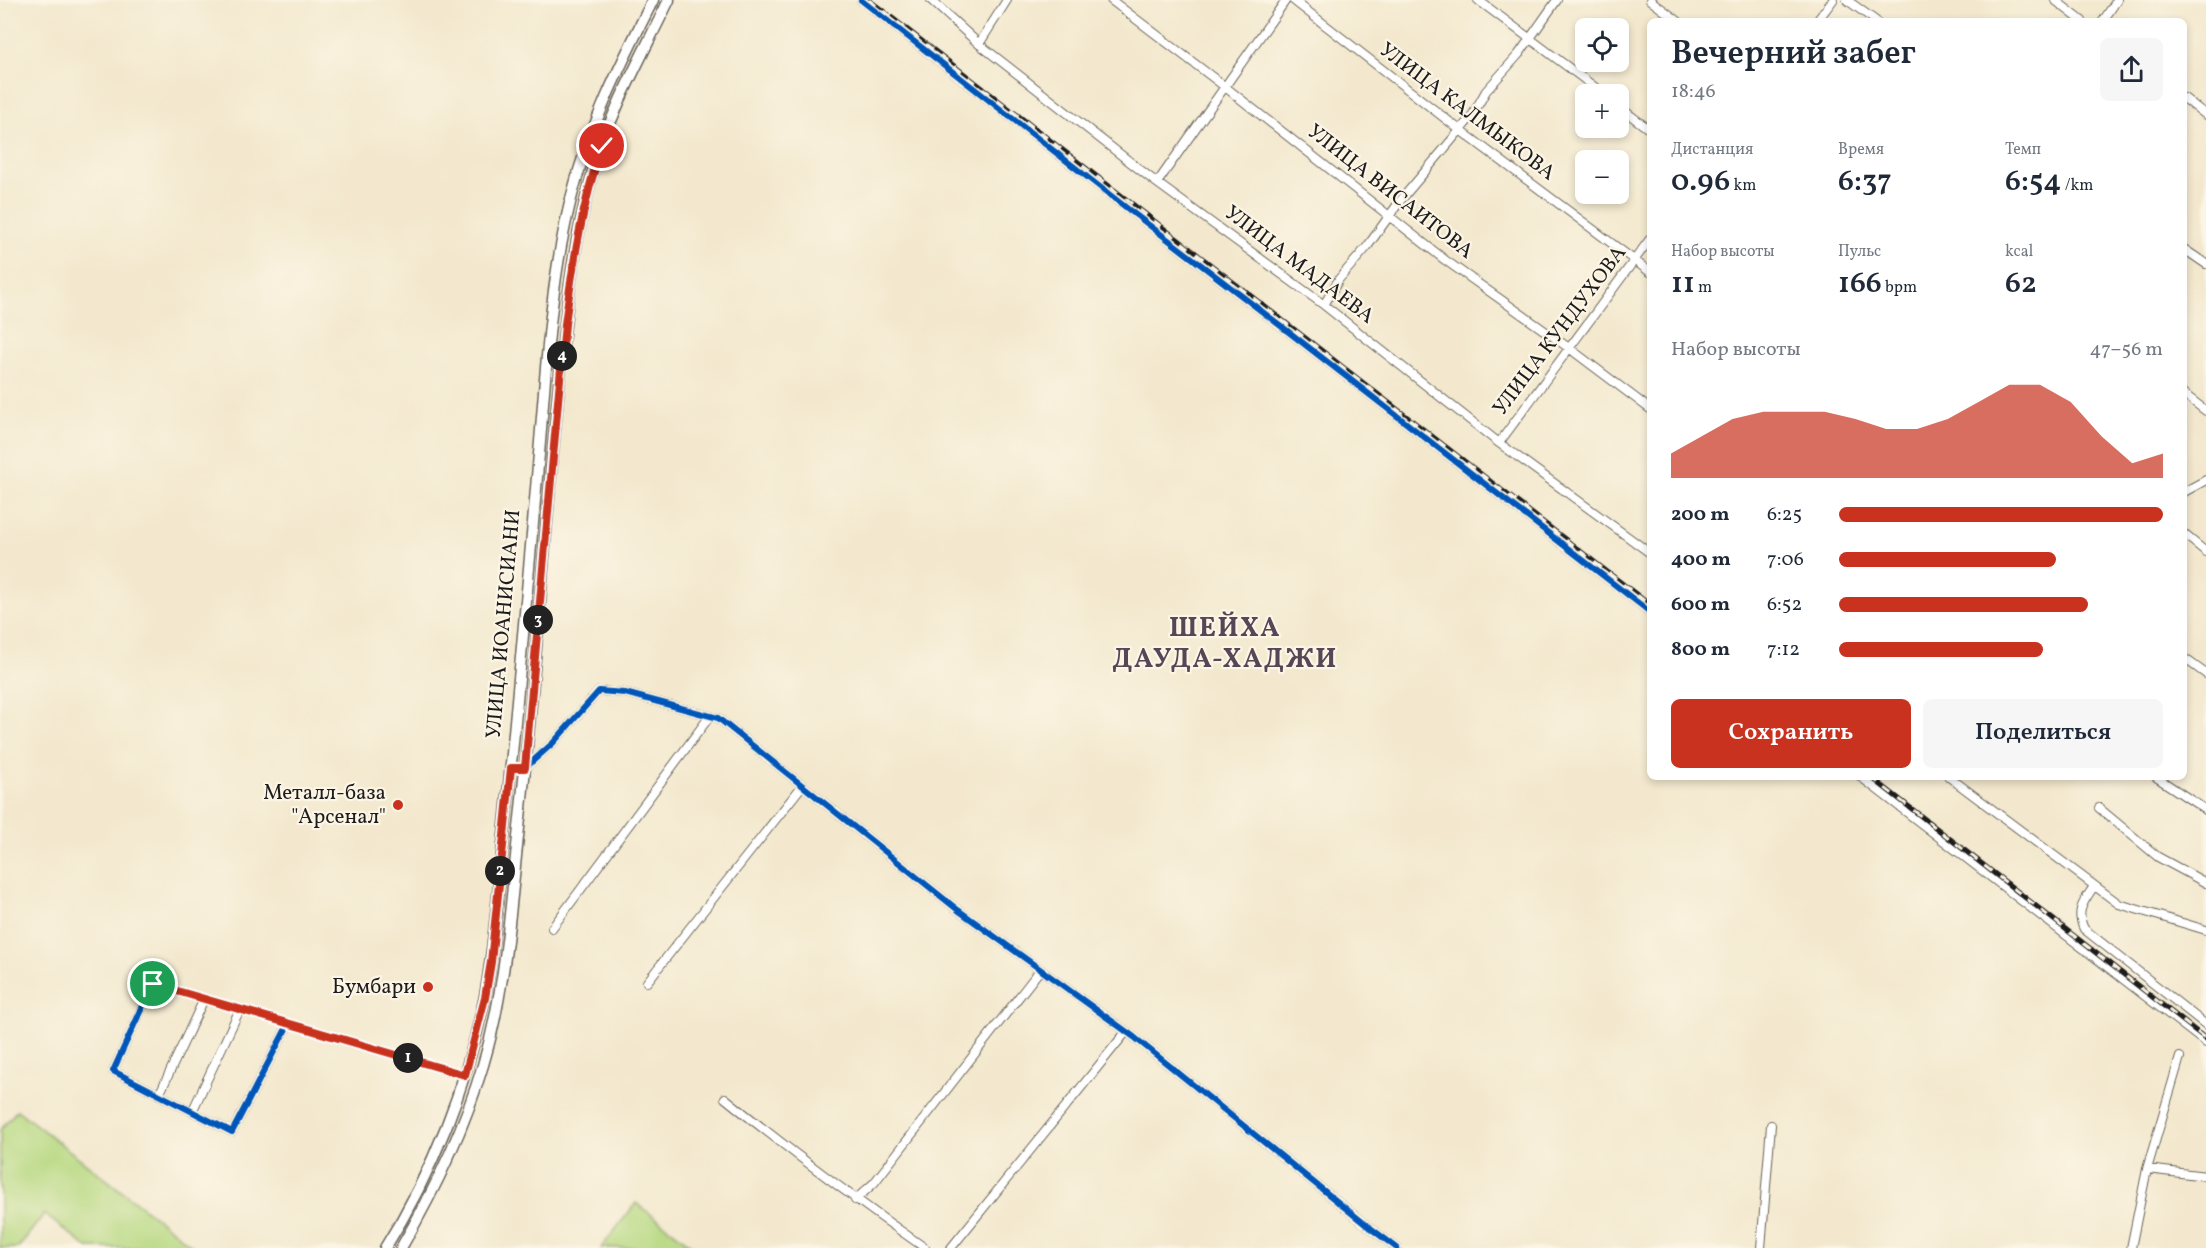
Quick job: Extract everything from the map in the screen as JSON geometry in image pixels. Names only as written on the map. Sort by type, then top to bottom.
[{"type":"main road","name":"УЛИЦА ИОАНИСИАНИ","points":[[385,1248],[412,1200],[452,1111],[465,1075],[485,998],[491,962],[511,768],[556,283],[569,206],[580,165],[604,102],[653,0]]},
{"type":"main road","points":[[401,1248],[447,1161],[469,1109],[483,1062],[503,977],[525,768],[559,385],[574,253],[593,171],[602,146],[629,82],[669,0]]},
{"type":"street","points":[[861,0],[1647,610]]},
{"type":"street","name":"УЛИЦА МАДАЕВА","points":[[930,0],[979,44],[1157,183],[1324,305],[1499,444],[1647,551]]},
{"type":"street","points":[[979,44],[1007,0]]},
{"type":"street","name":"УЛИЦА ВИСАИТОВА","points":[[1111,0],[1445,260],[1647,407]]},
{"type":"street","points":[[1157,183],[1286,0]]},
{"type":"street","name":"УЛИЦА КАЛМЫКОВА","points":[[1293,0],[1460,130],[1647,270]]},
{"type":"street","points":[[1478,0],[1591,84]]},
{"type":"street","points":[[1324,305],[1339,279],[1400,201],[1472,116],[1486,91],[1519,54],[1557,0]]},
{"type":"street","points":[[1650,0],[1674,18]]},
{"type":"street","points":[[1819,18],[1833,0]]},
{"type":"street","points":[[1847,0],[1872,18]]},
{"type":"street","points":[[2055,0],[2078,18]]},
{"type":"street","points":[[2105,18],[2117,0]]},
{"type":"street","points":[[2187,100],[2206,115]]},
{"type":"street","points":[[1629,114],[1647,128]]},
{"type":"street","name":"УЛИЦА КУНДУХОВА","points":[[1499,444],[1647,243]]},
{"type":"street","points":[[2187,251],[2206,264]]},
{"type":"street","points":[[2187,396],[2201,403],[2206,411]]},
{"type":"street","points":[[2187,490],[2206,480]]},
{"type":"street","points":[[2187,536],[2206,552]]},
{"type":"street","points":[[2187,660],[2206,674]]},
{"type":"street","points":[[511,768],[525,768],[553,743],[599,691],[625,693],[718,718],[958,910],[1126,1032],[1397,1248]]},
{"type":"street","points":[[552,928],[710,716]]},
{"type":"street","points":[[1865,780],[2206,1043]]},
{"type":"street","points":[[1953,780],[2118,904],[2206,930]]},
{"type":"street","points":[[2161,780],[2206,810]]},
{"type":"street","points":[[647,982],[802,786]]},
{"type":"street","points":[[2099,808],[2158,856],[2206,883]]},
{"type":"street","points":[[2094,886],[2081,908],[2079,918],[2084,928],[2097,941],[2206,1025]]},
{"type":"street","points":[[855,1200],[874,1183],[1040,970]]},
{"type":"street","points":[[289,1023],[232,1132],[113,1071],[153,984],[289,1023],[465,1075]]},
{"type":"street","points":[[159,1095],[204,999]]},
{"type":"street","points":[[192,1112],[240,1009]]},
{"type":"street","points":[[951,1248],[1126,1032]]},
{"type":"street","points":[[2131,1248],[2147,1169],[2180,1057]]},
{"type":"street","points":[[725,1098],[855,1200],[925,1248]]},
{"type":"street","points":[[1761,1248],[1771,1125]]},
{"type":"street","points":[[2147,1169],[2206,1176]]},
{"type":"green space","points":[[17,1110],[195,1248],[88,1248],[44,1214],[18,1248],[0,1248],[0,1130]]},
{"type":"green space","points":[[636,1203],[695,1248],[601,1248]]},
{"type":"railway","points":[[869,0],[1647,603]]},
{"type":"railway","points":[[1875,780],[2206,1039]]},
{"type":"cycle path","points":[[861,0],[1647,610]]},
{"type":"cycle path","points":[[511,768],[525,768],[553,743],[599,691],[625,693],[718,718],[958,910],[1134,1037],[1397,1248]]},
{"type":"cycle path","points":[[289,1023],[232,1132],[113,1071],[153,984],[465,1075]]},
{"type":"place","name":"Металл-база \"Арсенал\"","points":[[398,805]]},
{"type":"place","name":"Бумбари","points":[[428,987]]},
{"type":"district","name":"ШЕЙХА ДАУДА-ХАДЖИ","points":[[1225,644]]},
{"type":"route","points":[[153,984],[465,1075],[485,998],[491,962],[511,768],[525,768],[565,324],[574,253],[593,171],[602,146]]}]
